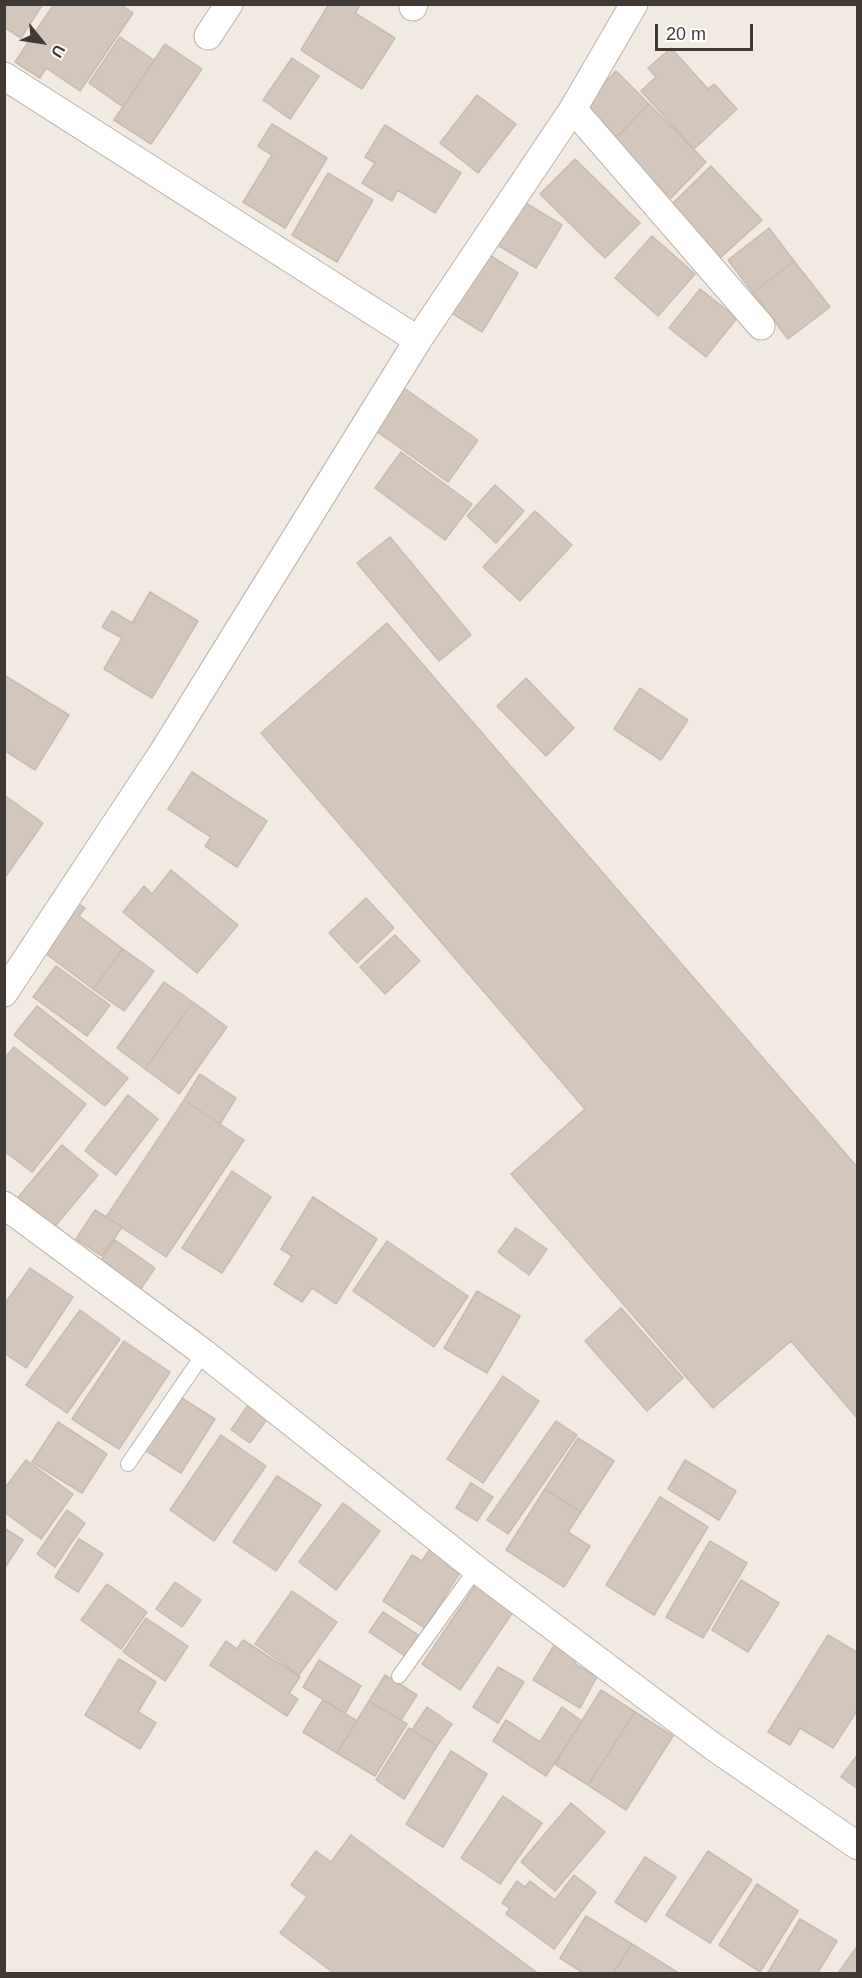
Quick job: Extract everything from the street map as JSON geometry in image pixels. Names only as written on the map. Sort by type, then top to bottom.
[{"type":"street","points":[[208,36],[229,4]]},
{"type":"street","points":[[4,993],[163,752],[418,340],[573,109],[634,4]]},
{"type":"street","points":[[4,76],[418,340]]},
{"type":"street","points":[[573,109],[761,326]]},
{"type":"street","points":[[4,1205],[204,1353],[476,1569],[711,1745],[858,1846]]},
{"type":"lane","points":[[128,1464],[204,1353]]},
{"type":"lane","points":[[399,1676],[476,1569]]},
{"type":"building","points":[[4,4],[43,4],[21,38],[4,27]]},
{"type":"building","points":[[54,4],[120,4],[133,13],[80,91],[46,68],[40,78],[15,62]]},
{"type":"building","points":[[329,4],[358,4],[360,6],[355,13],[395,38],[362,89],[301,50]]},
{"type":"building","points":[[120,37],[154,60],[123,107],[89,83]]},
{"type":"building","points":[[165,44],[202,69],[151,144],[114,120]]},
{"type":"building","points":[[671,48],[708,89],[714,84],[737,109],[694,149],[641,91],[656,77],[648,68]]},
{"type":"building","points":[[292,58],[319,76],[290,119],[263,100]]},
{"type":"building","points":[[616,71],[649,104],[617,137],[584,103]]},
{"type":"building","points":[[477,95],[516,124],[478,173],[440,143]]},
{"type":"building","points":[[649,104],[706,162],[671,198],[613,140]]},
{"type":"building","points":[[272,124],[327,158],[285,228],[243,202],[272,155],[258,146]]},
{"type":"building","points":[[385,125],[461,173],[435,213],[398,190],[392,201],[362,183],[375,163],[365,157]]},
{"type":"building","points":[[575,159],[640,223],[605,258],[540,194]]},
{"type":"building","points":[[711,166],[762,220],[720,258],[670,206]]},
{"type":"building","points":[[328,173],[373,200],[337,262],[292,235]]},
{"type":"building","points":[[521,200],[562,225],[536,268],[494,243]]},
{"type":"building","points":[[769,228],[794,261],[753,293],[728,260]]},
{"type":"building","points":[[652,236],[695,274],[658,316],[615,278]]},
{"type":"building","points":[[483,251],[518,273],[482,332],[447,310]]},
{"type":"building","points":[[794,261],[830,307],[788,339],[753,293]]},
{"type":"building","points":[[700,289],[737,318],[706,357],[669,328]]},
{"type":"building","points":[[401,386],[478,440],[448,482],[372,428]]},
{"type":"building","points":[[401,452],[472,504],[445,540],[375,488]]},
{"type":"building","points":[[495,485],[524,511],[496,543],[467,516]]},
{"type":"building","points":[[535,511],[572,545],[520,601],[483,567]]},
{"type":"building","points":[[390,537],[471,635],[439,661],[357,563]]},
{"type":"building","points":[[150,592],[198,621],[152,698],[104,669],[122,638],[102,627],[112,611],[132,623]]},
{"type":"building","points":[[387,623],[858,1168],[858,1419],[791,1341],[713,1408],[511,1174],[585,1109],[261,733]]},
{"type":"building","points":[[4,675],[69,715],[35,770],[4,750]]},
{"type":"building","points":[[526,678],[574,728],[546,756],[497,706]]},
{"type":"building","points":[[640,688],[688,720],[661,760],[614,729]]},
{"type":"building","points":[[192,772],[267,821],[237,867],[205,846],[211,837],[168,809]]},
{"type":"building","points":[[4,795],[43,823],[6,876],[4,875]]},
{"type":"building","points":[[171,870],[238,925],[197,973],[123,912],[144,886],[152,894]]},
{"type":"building","points":[[366,898],[394,928],[357,963],[329,933]]},
{"type":"building","points":[[72,899],[85,908],[79,916],[123,949],[93,989],[37,947]]},
{"type":"building","points":[[395,935],[420,961],[385,994],[360,967]]},
{"type":"building","points":[[123,949],[154,971],[124,1011],[93,989]]},
{"type":"building","points":[[56,966],[110,1005],[87,1036],[33,997]]},
{"type":"building","points":[[164,982],[193,1002],[145,1069],[117,1048]]},
{"type":"building","points":[[193,1002],[227,1027],[179,1094],[145,1069]]},
{"type":"building","points":[[37,1006],[128,1078],[105,1106],[14,1035]]},
{"type":"building","points":[[14,1047],[86,1104],[32,1172],[4,1151],[4,1059]]},
{"type":"building","points":[[200,1074],[236,1098],[220,1124],[184,1100]]},
{"type":"building","points":[[128,1095],[158,1119],[116,1175],[85,1151]]},
{"type":"building","points":[[184,1100],[244,1140],[166,1257],[106,1217]]},
{"type":"building","points":[[62,1145],[98,1175],[51,1231],[15,1201]]},
{"type":"building","points":[[232,1171],[271,1197],[222,1273],[182,1248]]},
{"type":"building","points":[[313,1197],[377,1239],[336,1304],[312,1288],[302,1302],[274,1284],[292,1256],[281,1249]]},
{"type":"building","points":[[95,1210],[122,1227],[102,1256],[76,1239]]},
{"type":"building","points":[[516,1228],[547,1249],[529,1275],[498,1252]]},
{"type":"building","points":[[115,1240],[155,1268],[140,1290],[100,1262]]},
{"type":"building","points":[[387,1241],[468,1296],[434,1347],[353,1291]]},
{"type":"building","points":[[30,1268],[73,1297],[26,1368],[4,1353],[4,1305]]},
{"type":"building","points":[[477,1291],[520,1316],[487,1373],[444,1348]]},
{"type":"building","points":[[621,1308],[683,1378],[647,1411],[585,1341]]},
{"type":"building","points":[[80,1310],[120,1339],[67,1413],[26,1385]]},
{"type":"building","points":[[124,1341],[170,1372],[119,1449],[72,1419]]},
{"type":"building","points":[[503,1376],[539,1401],[483,1483],[447,1459]]},
{"type":"building","points":[[180,1397],[215,1419],[181,1473],[145,1450]]},
{"type":"building","points":[[248,1405],[267,1419],[250,1443],[231,1430]]},
{"type":"building","points":[[556,1421],[577,1435],[508,1534],[487,1520]]},
{"type":"building","points":[[58,1422],[107,1454],[82,1493],[32,1462]]},
{"type":"building","points":[[221,1435],[266,1466],[214,1541],[170,1510]]},
{"type":"building","points":[[578,1438],[614,1461],[581,1512],[545,1489]]},
{"type":"building","points":[[26,1460],[73,1494],[41,1539],[4,1512],[4,1489]]},
{"type":"building","points":[[685,1460],[736,1491],[719,1520],[668,1489]]},
{"type":"building","points":[[277,1476],[321,1505],[276,1571],[233,1542]]},
{"type":"building","points":[[471,1483],[493,1497],[477,1521],[456,1508]]},
{"type":"building","points":[[545,1489],[581,1512],[568,1532],[590,1546],[564,1587],[506,1550]]},
{"type":"building","points":[[660,1497],[708,1527],[654,1615],[606,1585]]},
{"type":"building","points":[[343,1503],[380,1531],[336,1590],[299,1562]]},
{"type":"building","points":[[67,1510],[85,1523],[55,1567],[37,1554]]},
{"type":"building","points":[[4,1528],[23,1540],[4,1569]]},
{"type":"building","points":[[79,1539],[103,1554],[78,1592],[55,1577]]},
{"type":"building","points":[[710,1541],[747,1563],[703,1638],[666,1617]]},
{"type":"building","points":[[430,1549],[450,1562],[447,1566],[459,1574],[425,1628],[383,1601],[412,1555],[422,1561]]},
{"type":"building","points":[[479,1580],[517,1606],[460,1690],[422,1664]]},
{"type":"building","points":[[741,1580],[779,1603],[748,1652],[712,1630]]},
{"type":"building","points":[[175,1582],[201,1600],[182,1627],[156,1609]]},
{"type":"building","points":[[107,1584],[147,1612],[121,1649],[81,1620]]},
{"type":"building","points":[[292,1591],[337,1622],[299,1675],[255,1644]]},
{"type":"building","points":[[383,1612],[418,1635],[405,1656],[369,1632]]},
{"type":"building","points":[[146,1618],[188,1646],[165,1681],[123,1652]]},
{"type":"building","points":[[828,1635],[858,1653],[858,1709],[833,1748],[800,1728],[790,1745],[768,1732]]},
{"type":"building","points":[[560,1636],[583,1650],[575,1664],[597,1677],[580,1708],[533,1680]]},
{"type":"building","points":[[243,1640],[300,1677],[289,1693],[298,1699],[287,1716],[210,1665],[226,1641],[237,1649]]},
{"type":"building","points":[[119,1659],[156,1682],[138,1712],[156,1723],[140,1749],[85,1715]]},
{"type":"building","points":[[319,1660],[361,1686],[345,1713],[303,1687]]},
{"type":"building","points":[[498,1667],[524,1682],[498,1723],[473,1707]]},
{"type":"building","points":[[385,1675],[417,1695],[401,1720],[369,1701]]},
{"type":"building","points":[[601,1690],[635,1712],[588,1785],[555,1764]]},
{"type":"building","points":[[323,1700],[357,1721],[337,1753],[303,1732]]},
{"type":"building","points":[[369,1701],[407,1724],[375,1776],[337,1753]]},
{"type":"building","points":[[427,1707],[452,1724],[437,1746],[412,1730]]},
{"type":"building","points":[[562,1707],[582,1721],[546,1776],[493,1741],[506,1720],[540,1742]]},
{"type":"building","points":[[635,1712],[673,1736],[626,1810],[588,1785]]},
{"type":"building","points":[[409,1728],[437,1746],[404,1799],[376,1780]]},
{"type":"building","points":[[451,1751],[487,1774],[443,1847],[406,1824]]},
{"type":"building","points":[[858,1754],[858,1789],[841,1777]]},
{"type":"building","points":[[503,1796],[542,1823],[500,1884],[461,1858]]},
{"type":"building","points":[[571,1803],[605,1832],[555,1891],[521,1862]]},
{"type":"building","points":[[351,1835],[539,1974],[335,1974],[280,1933],[307,1897],[291,1885],[316,1851],[331,1862]]},
{"type":"building","points":[[708,1851],[752,1880],[710,1943],[666,1915]]},
{"type":"building","points":[[645,1857],[676,1877],[646,1922],[615,1902]]},
{"type":"building","points":[[574,1875],[596,1892],[554,1949],[506,1914],[510,1908],[502,1903],[517,1881],[525,1887],[530,1881],[555,1900]]},
{"type":"building","points":[[757,1884],[798,1911],[760,1972],[719,1945]]},
{"type":"building","points":[[586,1916],[632,1944],[613,1974],[585,1974],[560,1958]]},
{"type":"building","points":[[800,1919],[837,1941],[817,1974],[767,1974]]},
{"type":"building","points":[[632,1944],[680,1974],[613,1974]]},
{"type":"building","points":[[858,1945],[858,1974],[841,1974],[839,1972]]}]
